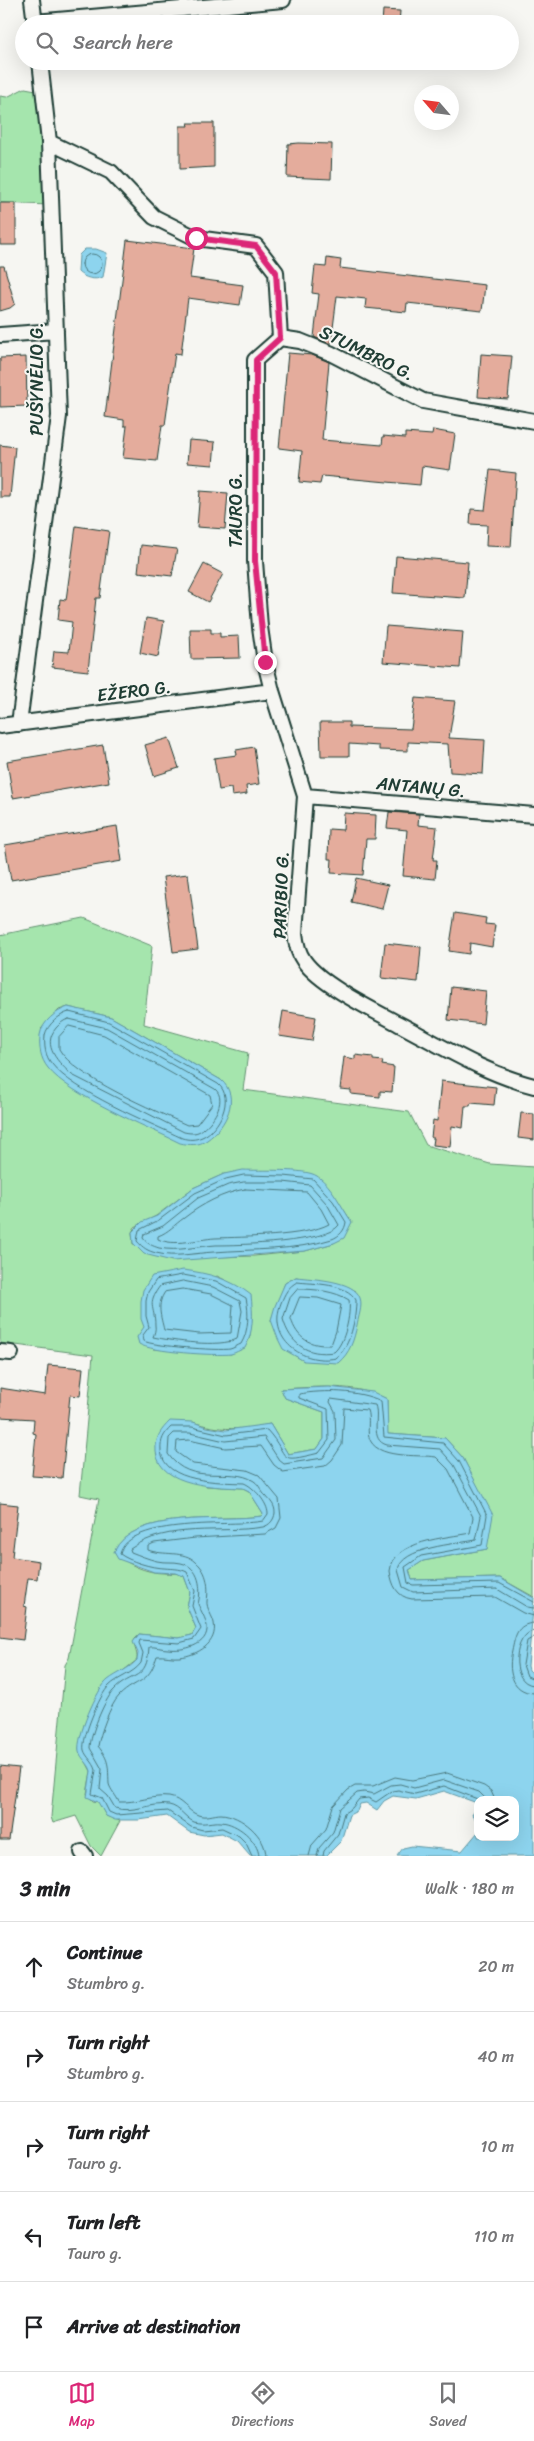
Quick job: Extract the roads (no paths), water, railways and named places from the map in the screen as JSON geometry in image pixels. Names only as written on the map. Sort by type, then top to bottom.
[{"type":"street","points":[[32,0],[34,15]]},
{"type":"street","points":[[121,15],[283,0]]},
{"type":"street","name":"PUŠYNĖLIO G.","points":[[19,724],[59,416],[49,205],[49,142],[41,70]]},
{"type":"street","points":[[49,142],[111,172],[154,217],[196,238],[256,246],[276,272],[280,338]]},
{"type":"street","points":[[0,335],[56,331]]},
{"type":"street","name":"STUMBRO G.","points":[[280,338],[300,341],[330,353],[423,401],[534,421]]},
{"type":"street","name":"TAURO G.","points":[[272,691],[265,662],[255,561],[256,360],[280,338]]},
{"type":"street","name":"EŽERO G.","points":[[0,726],[272,691]]},
{"type":"street","name":"PARIBIO G.","points":[[272,691],[305,796],[295,933],[297,948],[305,962],[334,987],[365,1005],[481,1067],[534,1086]]},
{"type":"street","name":"ANTANŲ G.","points":[[305,796],[534,815]]},
{"type":"water","points":[[85,249],[96,249],[107,253],[103,277],[97,279],[90,278],[78,272],[79,255]]},
{"type":"water","points":[[68,1007],[111,1017],[221,1080],[227,1087],[230,1103],[229,1112],[220,1128],[201,1143],[190,1145],[180,1143],[90,1100],[59,1079],[43,1060],[40,1048],[40,1035],[41,1030],[50,1018]]},
{"type":"water","points":[[243,1170],[311,1173],[323,1180],[352,1222],[344,1238],[334,1243],[305,1251],[172,1261],[144,1254],[133,1243],[132,1232],[142,1222],[157,1216],[193,1188],[224,1174]]},
{"type":"water","points":[[183,1270],[219,1278],[243,1289],[251,1295],[251,1329],[245,1348],[231,1354],[183,1353],[146,1347],[139,1344],[137,1337],[144,1327],[141,1319],[143,1290],[152,1276]]},
{"type":"water","points":[[296,1277],[342,1284],[350,1287],[360,1298],[361,1308],[353,1341],[346,1355],[338,1363],[304,1361],[283,1349],[278,1339],[271,1320],[275,1306],[285,1283]]},
{"type":"water","points":[[329,1387],[373,1392],[387,1399],[388,1434],[445,1438],[463,1458],[493,1515],[487,1549],[423,1561],[409,1570],[412,1580],[500,1578],[534,1598],[528,1666],[534,1675],[534,1856],[397,1856],[403,1848],[412,1846],[462,1851],[474,1837],[474,1841],[519,1841],[519,1796],[474,1796],[474,1802],[444,1791],[416,1799],[393,1796],[384,1801],[377,1810],[366,1803],[360,1804],[357,1811],[349,1815],[341,1841],[326,1856],[250,1856],[237,1841],[222,1833],[204,1835],[189,1832],[167,1816],[139,1820],[115,1820],[106,1816],[98,1802],[87,1797],[91,1771],[80,1754],[79,1745],[84,1725],[103,1685],[137,1660],[138,1653],[133,1642],[139,1634],[179,1638],[192,1635],[196,1628],[187,1607],[190,1592],[184,1576],[175,1573],[154,1572],[118,1559],[114,1552],[124,1538],[140,1529],[159,1523],[180,1520],[245,1518],[262,1516],[263,1513],[249,1491],[243,1488],[192,1483],[179,1479],[168,1472],[160,1464],[156,1452],[156,1442],[159,1434],[170,1421],[193,1422],[207,1427],[226,1430],[270,1424],[288,1454],[317,1449],[324,1439],[324,1412],[285,1398],[281,1389]]}]
